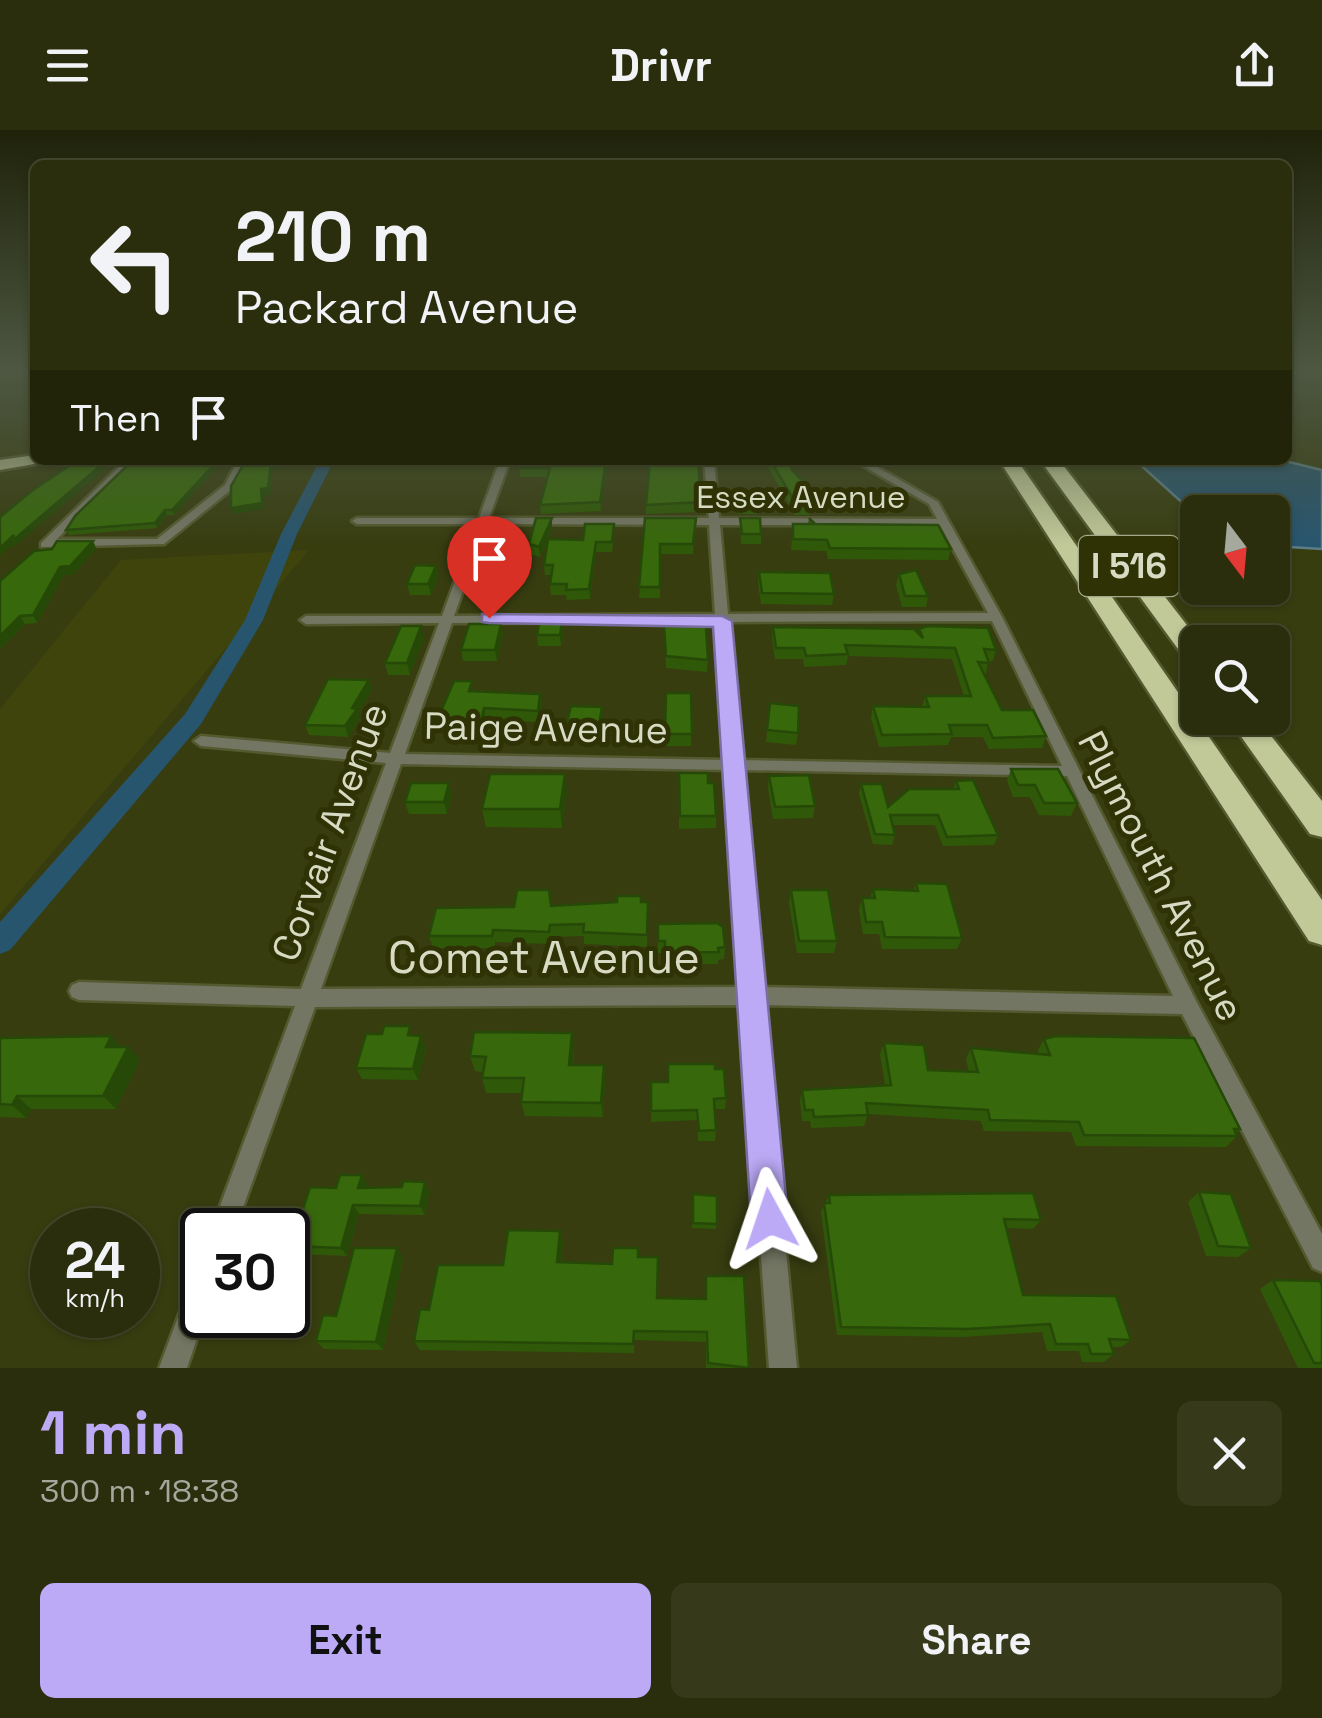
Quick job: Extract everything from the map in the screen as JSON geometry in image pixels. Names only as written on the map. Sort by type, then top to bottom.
[{"type":"highway","points":[[998,465],[1100,600]]},
{"type":"highway","name":"I 516","points":[[1011,465],[1322,930]]},
{"type":"highway","name":"I 516","points":[[1055,465],[1180,634]]},
{"type":"highway","points":[[1255,735],[1322,825]]},
{"type":"main road","points":[[0,466],[30,461]]},
{"type":"street","points":[[36,552],[126,465]]},
{"type":"street","points":[[48,542],[160,542],[229,488],[240,465]]},
{"type":"street","name":"Corvair Avenue","points":[[231,1208],[503,465]]},
{"type":"street","points":[[709,465],[783,1368]]},
{"type":"street","name":"Plymouth Avenue","points":[[868,465],[933,502],[996,618],[1188,1005],[1322,1258]]},
{"type":"street","name":"Essex Avenue","points":[[358,520],[944,522]]},
{"type":"street","points":[[306,620],[996,618]]},
{"type":"street","name":"Paige Avenue","points":[[201,741],[396,759],[1072,771]]},
{"type":"street","name":"Comet Avenue","points":[[79,991],[308,998],[750,996],[1188,1005]]},
{"type":"street","points":[[172,1368],[183,1338]]},
{"type":"shaded area","points":[[309,550],[0,914],[0,709],[121,560]]},
{"type":"water","points":[[1292,463],[1322,470],[1322,549],[1290,547],[1290,495],[1180,495],[1180,501],[1141,465]]},
{"type":"building","points":[[70,465],[101,465],[0,548],[0,517]]},
{"type":"building","points":[[128,465],[213,465],[155,523],[66,530],[75,516]]},
{"type":"building","points":[[243,465],[271,465],[268,488],[261,489],[262,503],[231,508],[231,486]]},
{"type":"building","points":[[605,465],[600,502],[540,505],[550,468],[519,468]]},
{"type":"building","points":[[650,465],[698,465],[701,502],[646,505]]},
{"type":"building","points":[[773,465],[790,465],[817,496],[808,497],[810,505],[797,505]]},
{"type":"building","points":[[736,494],[756,495],[758,509],[738,509]]},
{"type":"building","points":[[536,518],[552,518],[539,547],[529,544]]},
{"type":"building","points":[[645,518],[696,518],[693,544],[660,544],[660,587],[639,587]]},
{"type":"building","points":[[740,518],[760,518],[761,534],[742,534]]},
{"type":"building","points":[[585,524],[614,524],[612,542],[596,542],[589,589],[566,590],[567,584],[550,584],[553,565],[544,565],[548,539],[583,540]]},
{"type":"building","points":[[793,524],[938,525],[951,549],[830,548],[827,540],[793,539]]},
{"type":"building","points":[[57,541],[93,541],[70,566],[60,567],[33,615],[20,616],[0,636],[0,581],[34,551],[52,549]]},
{"type":"building","points":[[415,565],[436,566],[428,584],[407,584]]},
{"type":"building","points":[[916,570],[928,596],[905,596],[899,574]]},
{"type":"building","points":[[759,572],[830,573],[834,594],[762,593]]},
{"type":"building","points":[[540,617],[563,617],[560,635],[537,635]]},
{"type":"building","points":[[469,624],[501,624],[495,650],[461,650]]},
{"type":"building","points":[[401,626],[421,626],[407,663],[385,663]]},
{"type":"building","points":[[664,626],[706,627],[708,660],[666,656]]},
{"type":"building","points":[[773,627],[914,629],[923,638],[919,629],[988,628],[996,650],[984,649],[989,663],[978,662],[1002,710],[1033,710],[1046,736],[993,738],[987,725],[949,725],[952,734],[882,735],[873,706],[929,707],[925,696],[971,696],[955,648],[845,645],[848,654],[806,656],[804,648],[776,648]]},
{"type":"building","points":[[328,679],[369,680],[345,726],[305,725]]},
{"type":"building","points":[[454,681],[472,681],[469,691],[540,694],[538,711],[484,708],[481,720],[438,718]]},
{"type":"building","points":[[666,693],[691,693],[692,734],[665,734]]},
{"type":"building","points":[[770,703],[799,706],[798,733],[767,730]]},
{"type":"building","points":[[571,706],[602,707],[599,726],[566,726]]},
{"type":"building","points":[[1011,769],[1058,769],[1077,803],[1044,803],[1035,785],[1018,785]]},
{"type":"building","points":[[679,773],[708,773],[708,783],[714,783],[716,816],[680,816]]},
{"type":"building","points":[[490,774],[565,774],[560,809],[482,809]]},
{"type":"building","points":[[809,775],[815,806],[775,807],[769,776]]},
{"type":"building","points":[[973,780],[998,835],[947,837],[938,815],[890,815],[895,835],[875,834],[861,784],[882,784],[888,807],[909,789],[959,789],[956,781]]},
{"type":"building","points":[[411,783],[449,783],[444,802],[405,802]]},
{"type":"building","points":[[916,883],[947,884],[962,938],[885,937],[882,922],[866,922],[862,898],[875,898],[873,889],[918,891]]},
{"type":"building","points":[[517,890],[549,890],[551,906],[617,902],[617,896],[641,896],[641,902],[648,902],[647,935],[583,932],[584,924],[550,925],[549,932],[493,930],[492,936],[429,936],[436,908],[514,907]]},
{"type":"building","points":[[791,890],[828,890],[837,941],[799,941]]},
{"type":"building","points":[[717,923],[723,927],[725,947],[718,948],[719,952],[665,953],[665,941],[658,941],[658,924]]},
{"type":"building","points":[[384,1026],[410,1026],[408,1035],[421,1036],[413,1069],[356,1068],[366,1034],[382,1034]]},
{"type":"building","points":[[474,1032],[572,1033],[569,1065],[604,1065],[601,1103],[521,1102],[524,1078],[482,1078],[486,1057],[470,1056]]},
{"type":"building","points":[[111,1036],[106,1047],[128,1047],[103,1096],[17,1096],[12,1105],[0,1104],[0,1038]]},
{"type":"building","points":[[1194,1038],[1240,1129],[1234,1129],[1237,1136],[1084,1135],[1079,1122],[990,1120],[988,1110],[866,1103],[868,1115],[814,1117],[813,1110],[805,1110],[802,1090],[891,1085],[884,1043],[924,1045],[928,1070],[978,1072],[971,1048],[1050,1055],[1044,1039]]},
{"type":"building","points":[[668,1064],[715,1064],[715,1069],[724,1069],[726,1098],[714,1099],[716,1130],[699,1131],[697,1110],[651,1111],[651,1082],[668,1082]]},
{"type":"building","points":[[340,1175],[362,1175],[358,1188],[425,1182],[420,1206],[353,1205],[341,1248],[310,1247],[310,1208],[303,1208],[310,1187],[336,1188]]},
{"type":"building","points":[[1199,1192],[1231,1194],[1251,1248],[1218,1246]]},
{"type":"building","points":[[1033,1193],[1041,1220],[1004,1219],[1023,1295],[1116,1296],[1131,1340],[1109,1339],[1114,1354],[1091,1354],[1088,1344],[1056,1344],[1050,1324],[968,1329],[841,1327],[824,1203],[830,1203],[829,1195]]},
{"type":"building","points":[[693,1194],[717,1196],[717,1224],[693,1223]]},
{"type":"building","points":[[508,1230],[560,1231],[557,1262],[612,1264],[613,1248],[638,1248],[638,1257],[658,1257],[657,1298],[706,1299],[706,1276],[744,1276],[749,1368],[708,1363],[707,1332],[634,1331],[633,1344],[414,1341],[420,1309],[429,1310],[438,1265],[503,1265]]},
{"type":"building","points":[[354,1248],[397,1248],[376,1342],[316,1341],[323,1315],[336,1316]]},
{"type":"building","points":[[1273,1280],[1320,1281],[1322,1363],[1314,1363]]},
{"type":"waterway","points":[[0,942],[193,719],[254,620],[289,534],[324,465]]},
{"type":"route","points":[[489,618],[722,621],[770,1219]]}]
